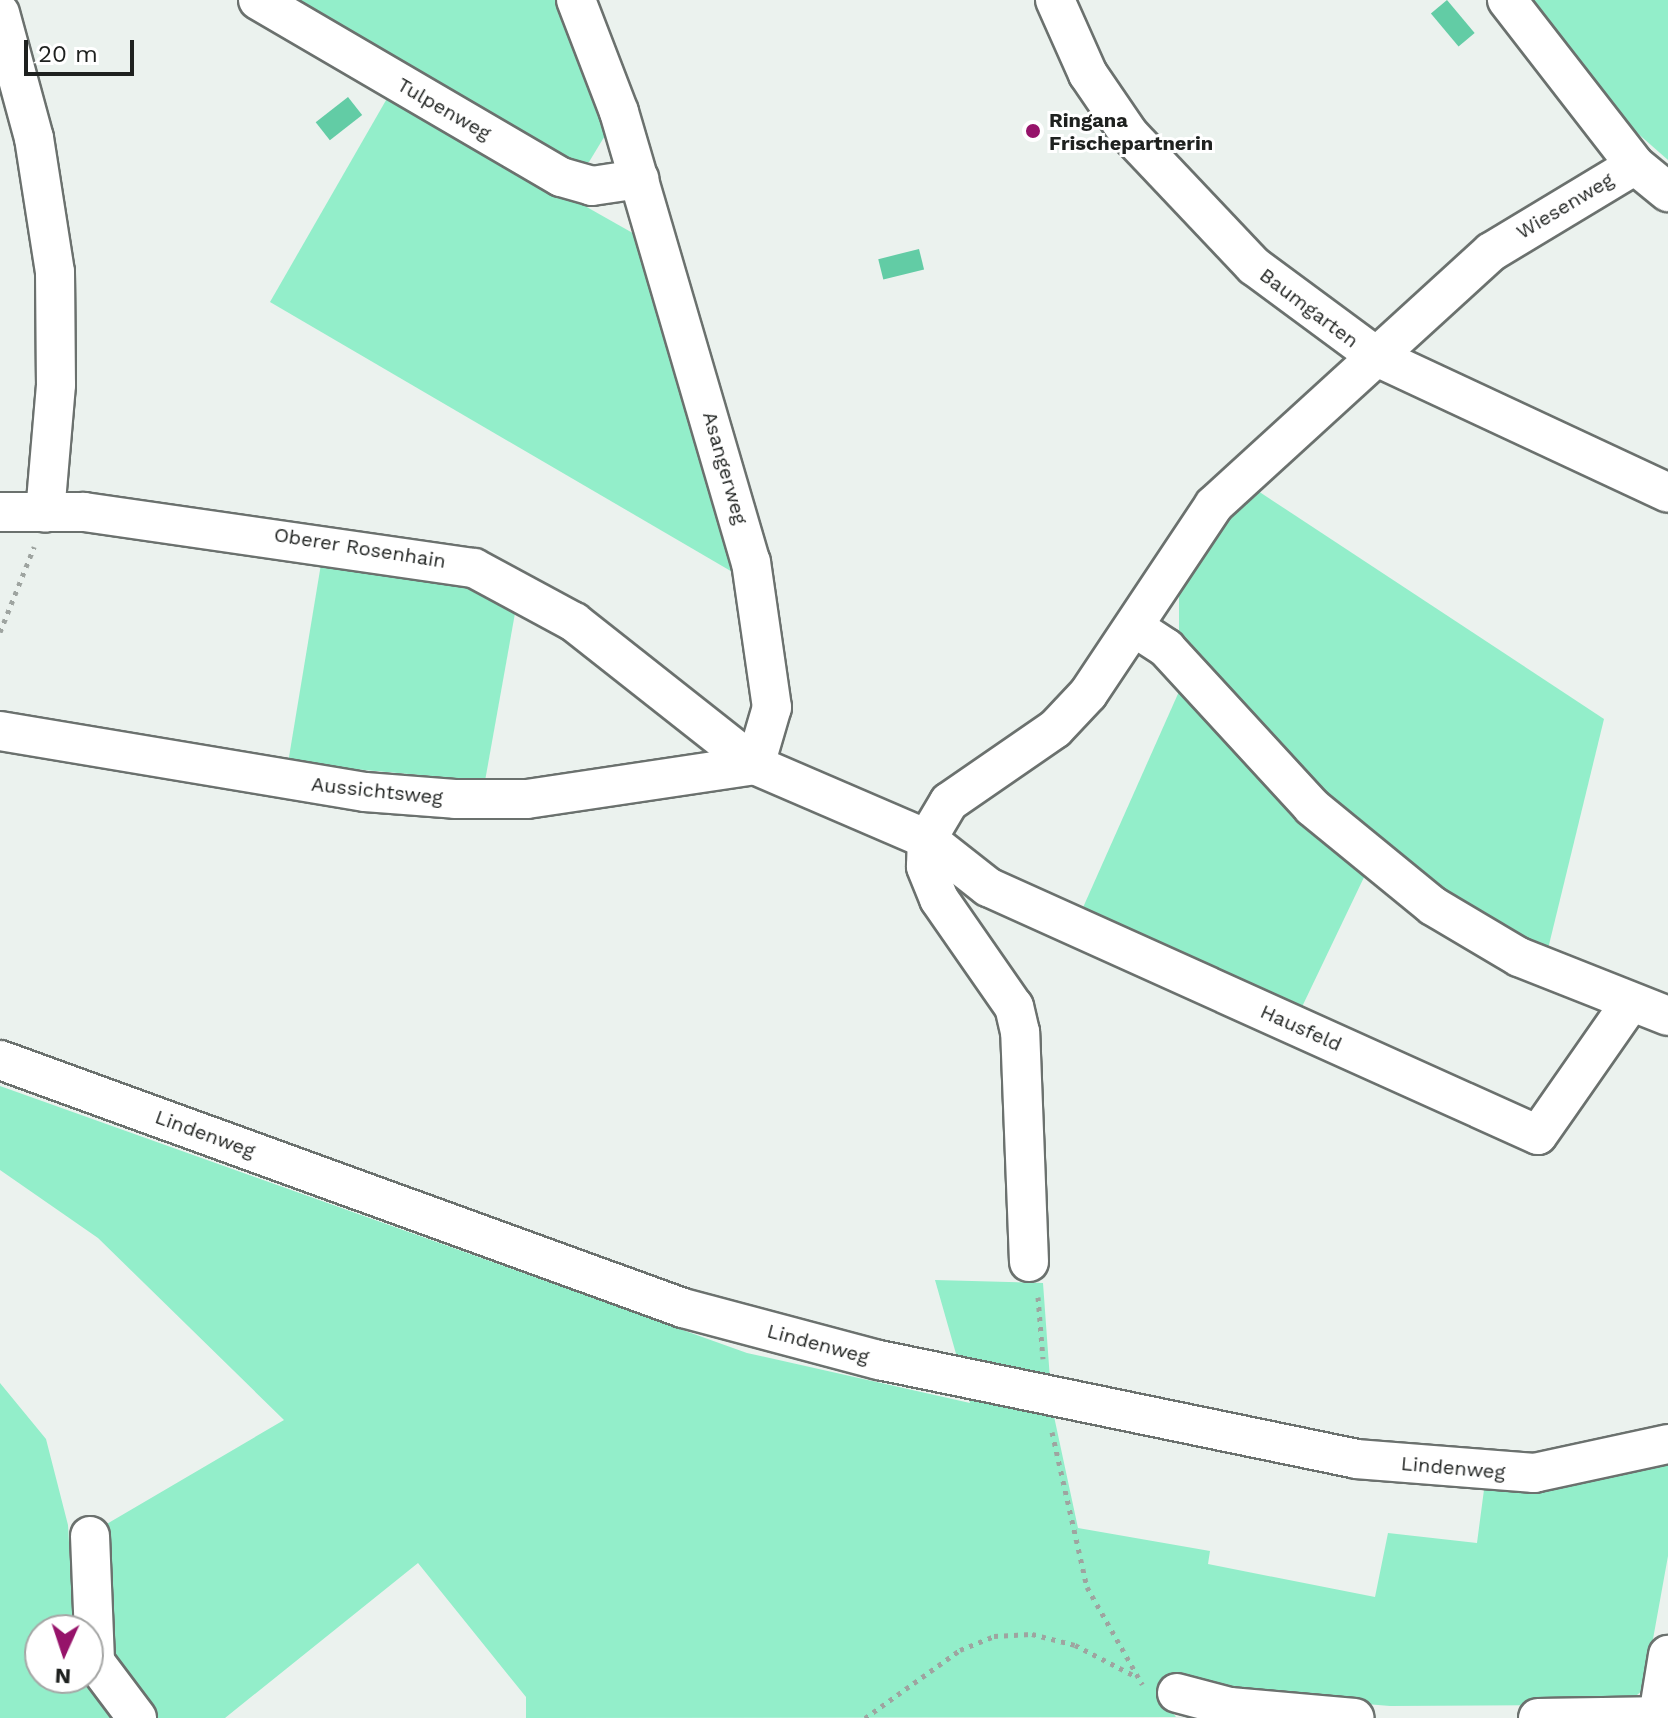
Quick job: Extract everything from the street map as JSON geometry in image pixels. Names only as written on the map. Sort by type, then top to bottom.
[{"type":"street","name":"Tulpenweg","points":[[258,0],[561,177],[592,186],[639,179]]},
{"type":"street","name":"Asangerweg","points":[[576,0],[639,179],[728,470],[765,629],[772,707],[755,765]]},
{"type":"street","name":"Baumgarten","points":[[1055,0],[1101,93],[1187,201],[1254,266],[1377,357],[1668,493]]},
{"type":"street","name":"Wiesenweg","points":[[927,839],[949,802],[1055,729],[1137,629],[1168,565],[1214,505],[1491,252],[1635,165],[1507,0]]},
{"type":"street","points":[[0,13],[34,138],[55,272],[56,385],[45,513]]},
{"type":"street","points":[[1635,165],[1668,192]]},
{"type":"street","name":"Oberer Rosenhain","points":[[0,512],[45,513],[264,534],[474,568],[574,622],[755,765]]},
{"type":"street","points":[[1137,629],[1166,648],[1301,797],[1374,862],[1478,937],[1630,1003],[1668,1016]]},
{"type":"street","name":"Aussichtsweg","points":[[0,731],[365,792],[455,799],[527,799],[755,765]]},
{"type":"street","points":[[755,765],[927,839],[926,866],[939,899],[1014,1007],[1020,1032],[1029,1262]]},
{"type":"street","name":"Hausfeld","points":[[927,839],[988,887],[1538,1135],[1630,1003]]},
{"type":"street","name":"Lindenweg","points":[[0,1060],[683,1308],[879,1360],[1046,1391],[1356,1459],[1486,1472],[1592,1465],[1668,1444]]},
{"type":"street","points":[[90,1536],[95,1662],[137,1718]]},
{"type":"street","points":[[1538,1718],[1663,1716],[1668,1655]]},
{"type":"street","points":[[1164,1696],[1230,1707],[1355,1718]]},
{"type":"path","points":[[0,632],[45,513]]},
{"type":"path","points":[[1029,1262],[1046,1391],[1087,1587],[1136,1676],[1164,1696]]},
{"type":"path","points":[[865,1718],[960,1650],[994,1636],[1032,1634],[1075,1645],[1136,1676],[1164,1696]]},
{"type":"shaded area","points":[[285,0],[561,0],[609,129],[589,162],[565,164]]},
{"type":"shaded area","points":[[1447,0],[1475,33],[1459,46],[1431,13]]},
{"type":"shaded area","points":[[1526,0],[1668,0],[1668,160],[1627,124]]},
{"type":"shaded area","points":[[389,95],[638,236],[741,577],[270,302]]},
{"type":"shaded area","points":[[348,97],[362,115],[330,140],[316,122]]},
{"type":"shaded area","points":[[919,249],[924,269],[883,280],[878,259]]},
{"type":"shaded area","points":[[1255,489],[1604,719],[1547,953],[1485,924],[1344,812],[1193,658],[1179,633],[1179,582]]},
{"type":"shaded area","points":[[323,552],[407,564],[517,602],[485,781],[288,763]]},
{"type":"shaded area","points":[[1181,687],[1367,871],[1300,1011],[1081,912]]},
{"type":"shaded area","points":[[0,1086],[747,1353],[970,1403],[935,1280],[1043,1283],[1052,1407],[1078,1528],[1210,1551],[1208,1564],[1375,1597],[1388,1533],[1477,1543],[1485,1482],[1668,1461],[1668,1556],[1644,1689],[1630,1701],[1576,1705],[1390,1706],[1282,1697],[1165,1703],[1176,1717],[526,1718],[526,1697],[418,1563],[225,1718],[153,1718],[109,1669],[100,1593],[105,1525],[284,1420],[98,1238],[0,1170]]},
{"type":"shaded area","points":[[0,1383],[46,1439],[68,1525],[73,1614],[24,1614],[24,1694],[95,1694],[111,1718],[0,1718]]},
{"type":"place","name":"Ringana Frischepartnerin","points":[[1033,131]]}]
